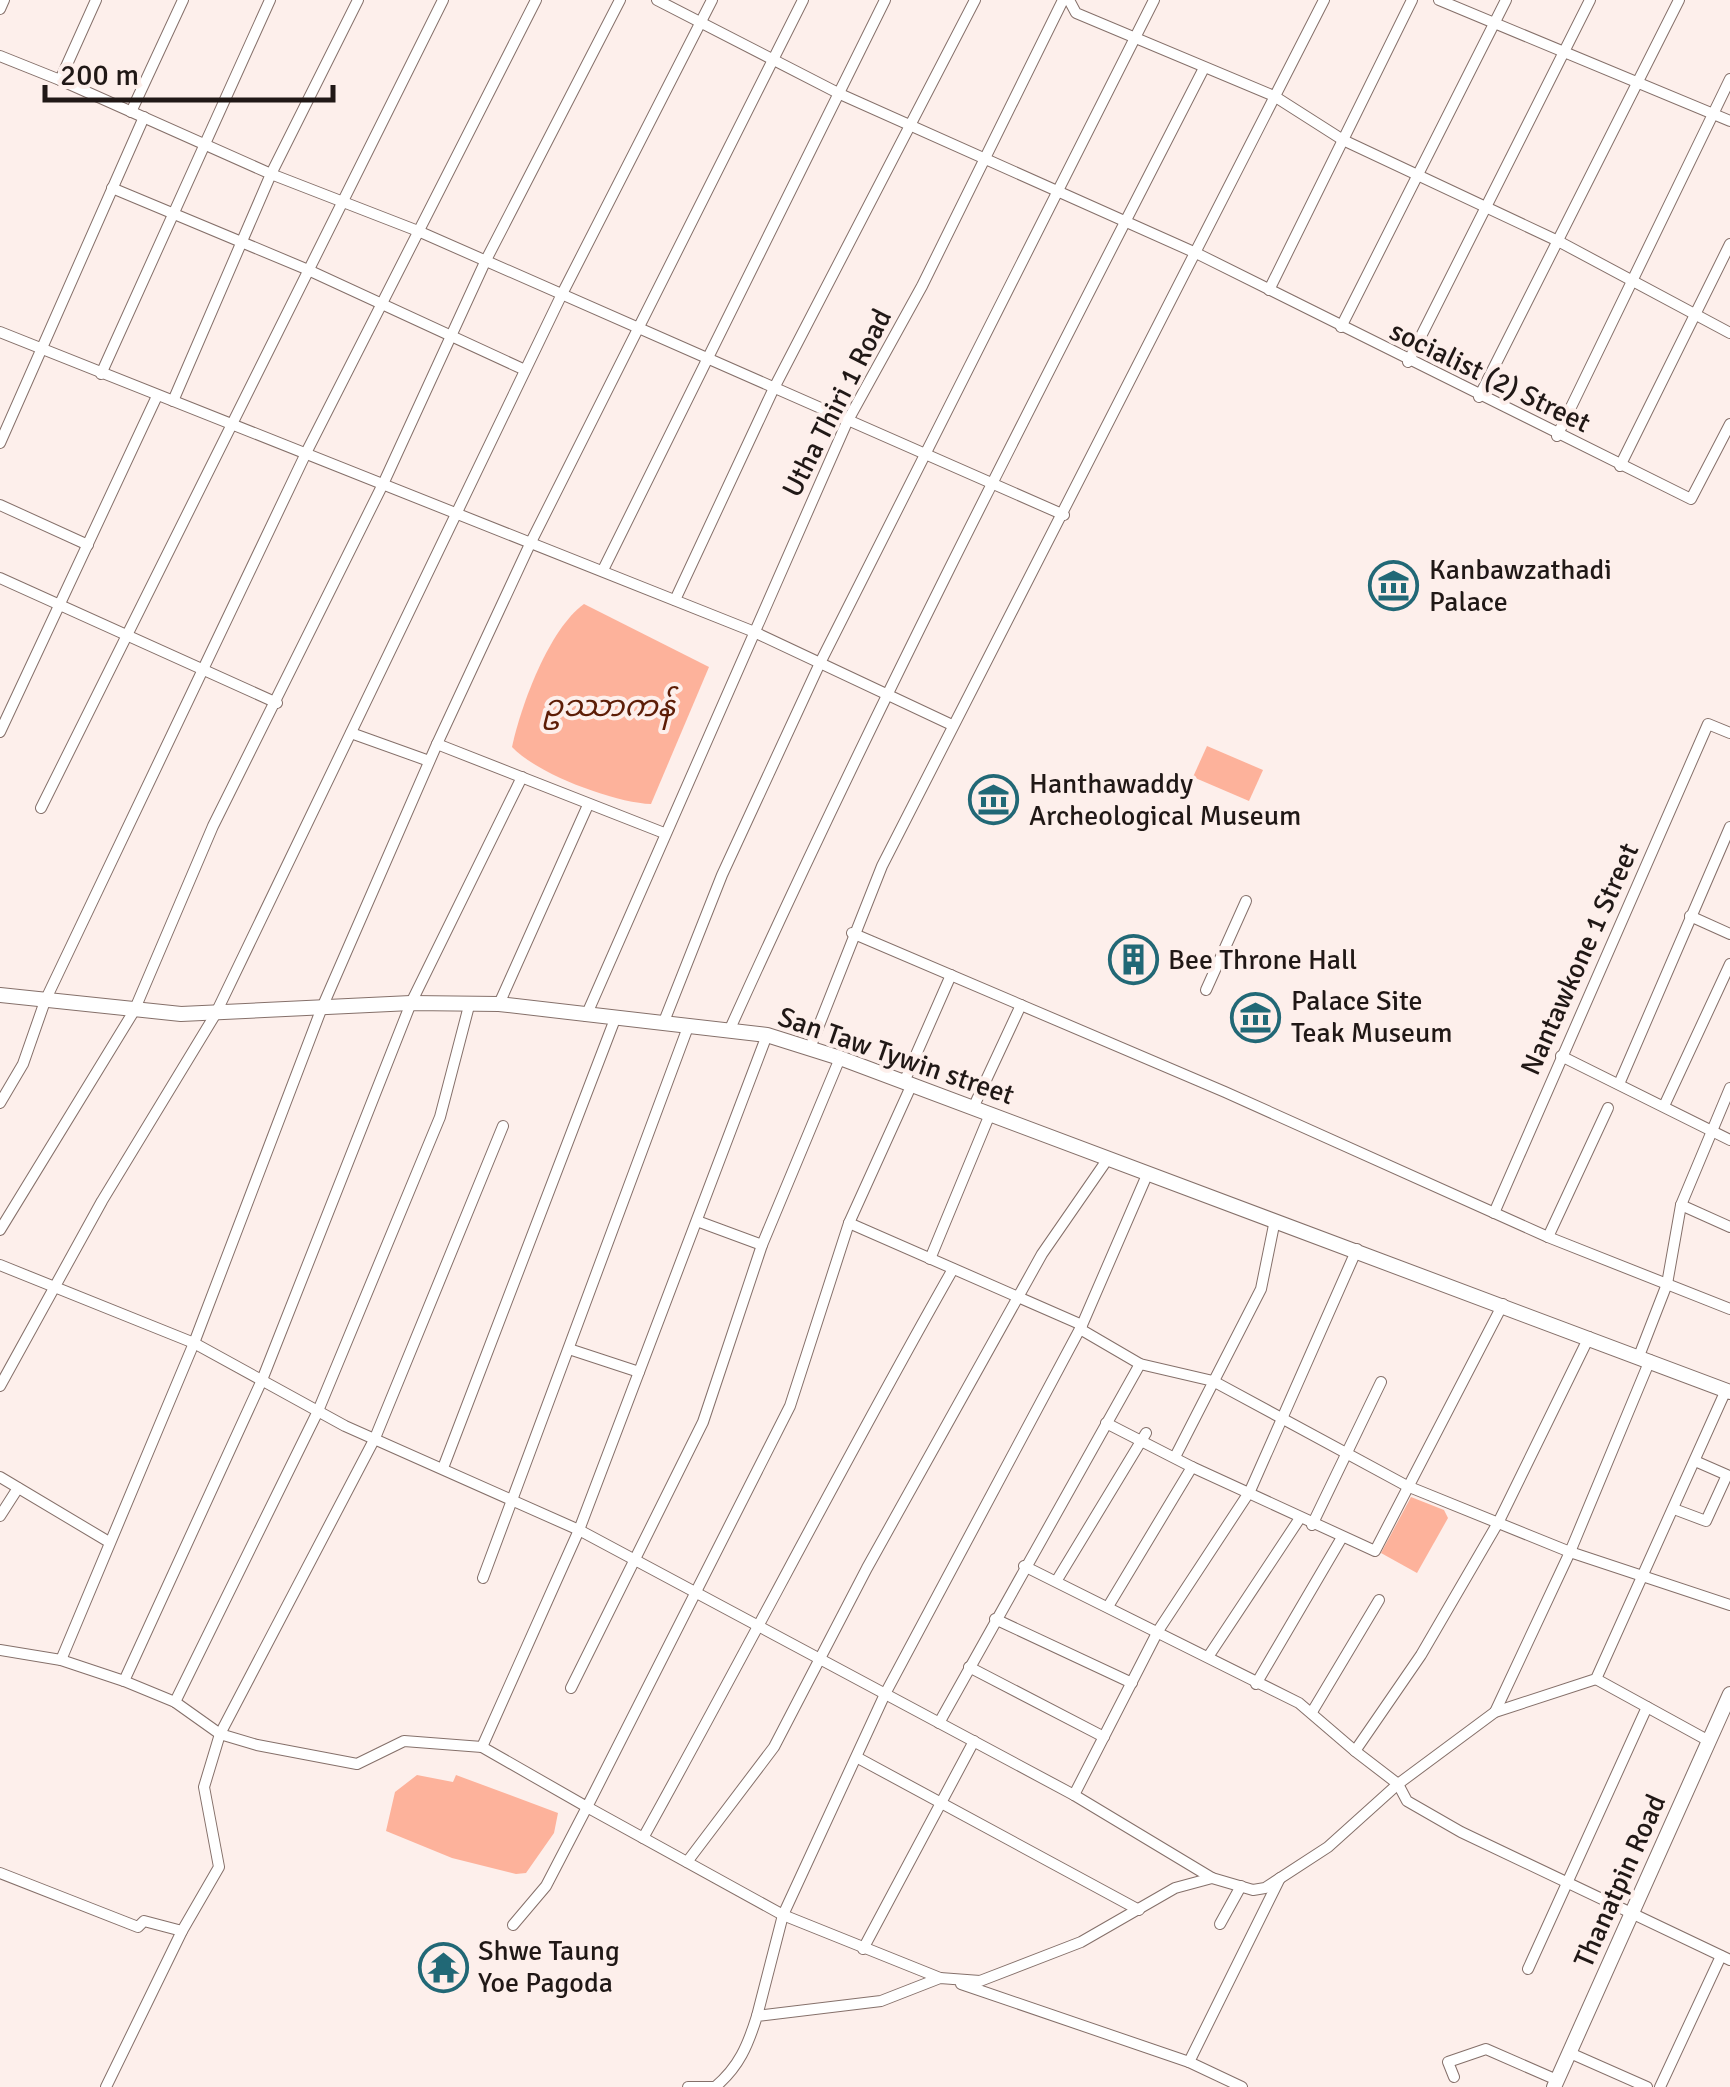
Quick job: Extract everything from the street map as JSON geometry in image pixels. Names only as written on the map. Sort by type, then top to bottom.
[{"type":"street","points":[[0,9],[4,0]]},
{"type":"street","points":[[60,80],[96,0]]},
{"type":"street","points":[[131,112],[182,0]]},
{"type":"street","points":[[101,374],[270,0]]},
{"type":"street","points":[[173,401],[271,174],[358,0]]},
{"type":"street","points":[[41,808],[235,425],[306,269],[443,0]]},
{"type":"street","points":[[0,1103],[23,1064],[45,1001],[307,451],[536,0]]},
{"type":"street","points":[[0,1230],[134,1011],[213,826],[384,482],[486,262],[620,0]]},
{"type":"street","name":"socialist (2) Street","points":[[658,0],[840,94],[1196,254],[1556,436],[1691,499],[1730,424]]},
{"type":"street","points":[[0,1386],[216,1014],[561,296],[712,0]]},
{"type":"street","points":[[61,1660],[194,1343],[321,1010],[437,744],[530,544],[803,0]]},
{"type":"street","points":[[603,570],[886,0]]},
{"type":"street","points":[[675,600],[773,390],[975,0]]},
{"type":"street","points":[[1066,0],[1076,13],[1274,96],[1343,140],[1558,241],[1730,334]]},
{"type":"street","name":"Utha Thiri 1 Road","points":[[586,1016],[847,422],[922,286],[983,156],[1066,0]]},
{"type":"street","points":[[663,1024],[722,875],[820,664],[1053,193],[1154,0]]},
{"type":"street","points":[[810,1048],[852,933],[952,725],[1064,515],[1324,0]]},
{"type":"street","points":[[1269,290],[1412,0]]},
{"type":"street","points":[[1439,0],[1730,122]]},
{"type":"street","points":[[1341,327],[1506,0]]},
{"type":"street","points":[[1408,362],[1590,0]]},
{"type":"street","points":[[1479,397],[1679,0]]},
{"type":"street","points":[[0,56],[271,174],[418,232],[1064,515]]},
{"type":"street","points":[[729,1031],[990,483],[1204,68]]},
{"type":"street","points":[[1556,436],[1730,79]]},
{"type":"street","points":[[0,443],[144,117]]},
{"type":"street","points":[[112,188],[306,269],[526,370]]},
{"type":"street","points":[[1620,466],[1730,244]]},
{"type":"street","points":[[0,332],[752,631],[952,725]]},
{"type":"street","points":[[0,732],[158,396]]},
{"type":"street","points":[[0,505],[88,545]]},
{"type":"street","points":[[0,578],[277,703]]},
{"type":"street","name":"Nantawkone 1 Street","points":[[1494,1214],[1708,724],[1730,733]]},
{"type":"street","points":[[351,733],[430,762]]},
{"type":"street","points":[[437,744],[664,833]]},
{"type":"street","points":[[124,1680],[262,1380],[412,1003],[522,777]]},
{"type":"street","points":[[498,1004],[588,805]]},
{"type":"street","points":[[1619,1084],[1730,827]]},
{"type":"street","points":[[1206,990],[1246,900]]},
{"type":"street","points":[[1690,916],[1730,934]]},
{"type":"street","points":[[852,933],[1494,1214],[1730,1308]]},
{"type":"street","points":[[1664,1106],[1730,964]]},
{"type":"street","points":[[513,1925],[546,1886],[790,1406],[849,1222],[951,975]]},
{"type":"street","name":"San Taw Tywin street","points":[[0,995],[134,1011],[216,1014],[470,1002],[766,1035],[840,1058],[1147,1175],[1503,1303],[1728,1391]]},
{"type":"street","points":[[175,1702],[318,1411],[440,1116],[470,1002]]},
{"type":"street","points":[[973,1108],[1021,1005]]},
{"type":"street","points":[[442,1468],[615,1019]]},
{"type":"street","points":[[483,1578],[688,1027]]},
{"type":"street","points":[[482,1747],[580,1530],[766,1035]]},
{"type":"street","points":[[1562,1056],[1730,1140]]},
{"type":"street","points":[[571,1688],[703,1422],[762,1246],[840,1058]]},
{"type":"street","points":[[1495,1712],[1570,1552],[1644,1358],[1667,1284],[1680,1206],[1730,1088]]},
{"type":"street","points":[[1548,1237],[1608,1108]]},
{"type":"street","points":[[930,1259],[990,1114]]},
{"type":"street","points":[[106,2087],[182,1931],[219,1867],[204,1786],[220,1734],[375,1438],[503,1126]]},
{"type":"street","points":[[686,1862],[774,1747],[1042,1254],[1107,1160]]},
{"type":"street","points":[[688,2087],[714,2087],[731,2074],[746,2051],[783,1915],[885,1694],[1081,1327],[1147,1175]]},
{"type":"street","points":[[1680,1206],[1730,1227]]},
{"type":"street","points":[[1175,1457],[1262,1289],[1275,1220]]},
{"type":"street","points":[[696,1221],[762,1246]]},
{"type":"street","points":[[849,1222],[1020,1296],[1081,1327],[1140,1364],[1213,1381],[1407,1486],[1570,1552],[1730,1606]]},
{"type":"street","points":[[1074,1795],[1158,1631],[1250,1491],[1357,1249]]},
{"type":"street","points":[[0,1265],[194,1343],[318,1411],[580,1530],[1074,1795],[1212,1878],[1240,1886],[1259,1890],[1328,1847],[1398,1784],[1495,1712],[1596,1680],[1709,1741]]},
{"type":"street","points":[[643,1838],[759,1629],[843,1463],[953,1270]]},
{"type":"street","points":[[1106,1422],[1144,1436],[1192,1467],[1375,1551],[1503,1303]]},
{"type":"street","points":[[1355,1751],[1421,1655],[1499,1521],[1589,1337]]},
{"type":"street","points":[[569,1350],[639,1372]]},
{"type":"street","points":[[939,1723],[1140,1364]]},
{"type":"street","points":[[1312,1524],[1382,1382]]},
{"type":"street","points":[[1596,1680],[1728,1391]]},
{"type":"street","points":[[1056,1580],[1144,1436]]},
{"type":"street","points":[[1674,1508],[1706,1522],[1727,1475],[1696,1462]]},
{"type":"street","points":[[1109,1605],[1192,1467]]},
{"type":"street","points":[[0,1477],[110,1542]]},
{"type":"street","points":[[0,1516],[18,1488]]},
{"type":"street","points":[[1208,1657],[1300,1518]]},
{"type":"street","points":[[1256,1684],[1342,1539]]},
{"type":"street","points":[[1024,1566],[1109,1605],[1312,1712],[1398,1784],[1407,1801],[1568,1886],[1726,1958],[1660,2087]]},
{"type":"street","points":[[1312,1712],[1379,1600]]},
{"type":"street","points":[[994,1619],[1132,1682]]},
{"type":"street","points":[[0,1650],[61,1660],[124,1680],[175,1702],[220,1734],[356,1764],[404,1741],[482,1747],[783,1915],[940,1978],[1190,2062],[1242,2087]]},
{"type":"street","points":[[969,1667],[1104,1737]]},
{"type":"street","name":"Thanatpin Road","points":[[1555,2084],[1709,1741],[1726,1719],[1730,1694]]},
{"type":"street","points":[[1528,1969],[1647,1707]]},
{"type":"street","points":[[864,1949],[974,1741]]},
{"type":"street","points":[[858,1758],[1139,1910]]},
{"type":"street","points":[[0,1873],[138,1927],[144,1921],[182,1931]]},
{"type":"street","points":[[757,2016],[881,2000],[940,1978],[984,1980],[1081,1942],[1175,1888],[1212,1878]]},
{"type":"street","points":[[1190,2062],[1281,1878]]},
{"type":"street","points":[[1220,1924],[1240,1886]]},
{"type":"street","points":[[1454,2077],[1448,2062],[1486,2048],[1555,2084]]},
{"type":"street","points":[[1570,2053],[1647,2087]]},
{"type":"water","name":"ဥဿာကန်","points":[[584,604],[709,667],[651,804],[577,785],[539,767],[512,747],[522,710],[548,649]]},
{"type":"water","points":[[1207,746],[1263,770],[1249,801],[1193,777]]},
{"type":"water","points":[[1411,1497],[1444,1510],[1448,1518],[1417,1573],[1381,1553]]},
{"type":"water","points":[[417,1775],[453,1782],[456,1775],[558,1813],[554,1833],[526,1873],[516,1874],[452,1858],[386,1831],[395,1792]]},
{"type":"place","name":"Kanbawzathadi Palace","points":[[1394,586]]},
{"type":"place","name":"Hanthawaddy Archeological Museum","points":[[994,800]]},
{"type":"place","name":"Bee Throne Hall","points":[[1133,960]]},
{"type":"place","name":"Palace Site Teak Museum","points":[[1256,1017]]},
{"type":"place","name":"Shwe Taung Yoe Pagoda","points":[[443,1967]]}]
